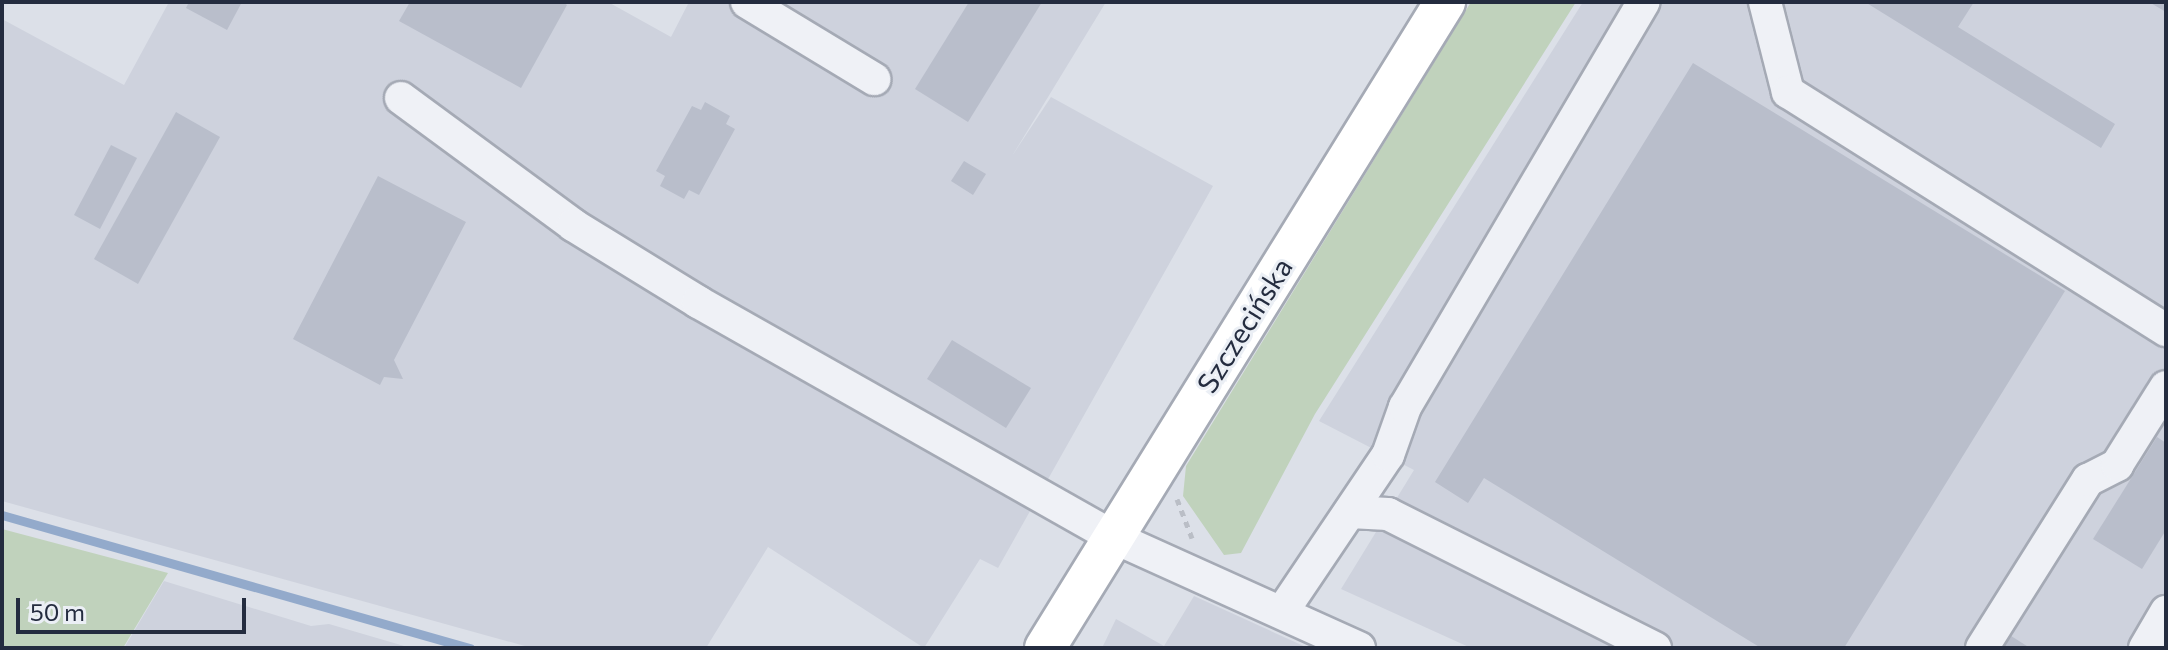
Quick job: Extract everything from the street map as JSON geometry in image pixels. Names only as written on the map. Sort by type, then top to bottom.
[{"type":"main road","name":"Szczecińska","points":[[1045,648],[1445,2]]},
{"type":"lane","points":[[747,2],[874,79]]},
{"type":"lane","points":[[1282,612],[1350,512],[1644,2]]},
{"type":"lane","points":[[1765,2],[1788,92],[2166,330]]},
{"type":"lane","points":[[401,98],[585,233],[1113,537],[1359,648]]},
{"type":"lane","points":[[1982,648],[2088,480],[2117,465],[2166,387]]},
{"type":"lane","points":[[1350,512],[1388,514],[1655,648]]},
{"type":"lane","points":[[2145,648],[2166,612]]},
{"type":"path","points":[[1169,445],[1177,501],[1202,551]]},
{"type":"shaded area","points":[[169,2],[608,2],[671,37],[689,2],[1106,2],[1012,156],[1051,97],[1213,186],[998,568],[980,559],[924,648],[768,547],[706,648],[532,648],[2,501],[2,19],[124,85]]},
{"type":"shaded area","points":[[1583,2],[2166,2],[2166,648],[1471,648],[1341,589],[1414,470],[1319,421]]},
{"type":"shaded area","points":[[164,581],[311,626],[329,624],[411,648],[124,648]]},
{"type":"shaded area","points":[[1194,596],[1308,648],[1102,648],[1116,619],[1164,646]]},
{"type":"green space","points":[[1471,2],[1576,2],[1315,414],[1241,553],[1224,555],[1183,496],[1186,466]]},
{"type":"green space","points":[[2,529],[168,573],[123,648],[2,648]]},
{"type":"building","points":[[189,2],[242,2],[227,30],[186,8]]},
{"type":"building","points":[[410,2],[563,2],[567,5],[521,88],[399,21]]},
{"type":"building","points":[[969,2],[1042,2],[968,122],[915,89]]},
{"type":"building","points":[[1865,2],[1974,2],[1958,27],[2115,124],[2101,148]]},
{"type":"building","points":[[2149,2],[2166,2],[2166,12]]},
{"type":"building","points":[[1693,63],[2065,291],[1844,648],[1761,648],[1484,478],[1468,503],[1435,482]]},
{"type":"building","points":[[705,102],[730,116],[726,124],[735,129],[699,195],[689,190],[684,199],[660,186],[665,176],[656,171],[692,106],[701,110]]},
{"type":"building","points":[[176,112],[220,137],[138,284],[94,259]]},
{"type":"building","points":[[111,145],[137,158],[100,229],[74,215]]},
{"type":"building","points":[[964,161],[986,174],[973,195],[951,181]]},
{"type":"building","points":[[378,176],[466,222],[394,360],[403,379],[384,377],[380,385],[293,339]]},
{"type":"building","points":[[952,340],[1031,388],[1006,428],[927,379]]},
{"type":"building","points":[[2157,437],[2166,443],[2166,530],[2142,569],[2093,539]]},
{"type":"building","points":[[2008,634],[2030,648],[2000,648]]},
{"type":"waterway","points":[[2,515],[470,648]]}]
